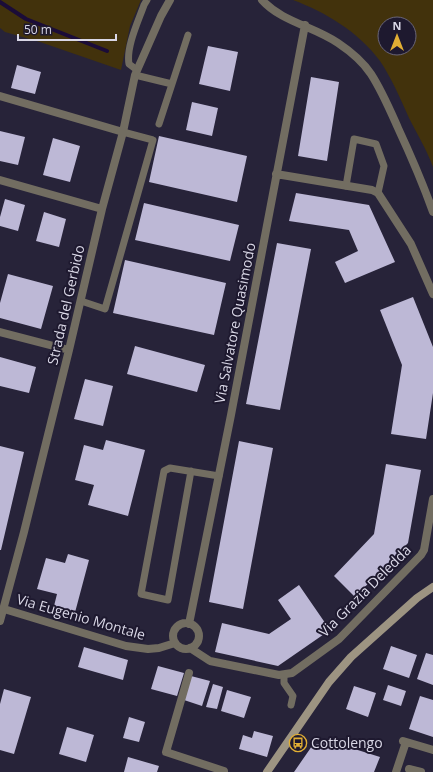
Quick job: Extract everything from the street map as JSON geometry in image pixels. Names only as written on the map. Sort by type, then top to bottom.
[{"type":"street","name":"Strada del Gerbido","points":[[0,621],[24,532],[102,209],[123,132],[136,72],[170,0]]},
{"type":"street","points":[[262,0],[273,11],[283,17],[305,25],[338,43],[354,55],[370,73],[388,107],[420,178],[433,212]]},
{"type":"street","name":"Via Salvatore Quasimodo","points":[[189,624],[219,476],[305,25]]},
{"type":"street","points":[[0,96],[123,132]]},
{"type":"street","points":[[276,174],[372,190],[378,193],[411,244],[433,294]]},
{"type":"street","points":[[0,180],[102,209]]},
{"type":"street","points":[[0,332],[69,350]]},
{"type":"street","name":"Via Grazia Deledda","points":[[284,675],[292,673],[339,639],[421,555],[424,550],[433,499]]},
{"type":"street","points":[[267,772],[329,682],[351,656],[417,598],[433,587]]},
{"type":"street","name":"Via Eugenio Montale","points":[[4,609],[126,646],[148,649],[175,643]]},
{"type":"street","points":[[190,648],[196,643],[198,636],[195,628],[189,624],[177,627],[173,635],[175,643],[181,648],[190,648],[210,661],[284,675]]},
{"type":"street","points":[[189,673],[166,752],[224,772]]},
{"type":"street","points":[[396,772],[404,744],[433,750]]},
{"type":"street","points":[[409,769],[421,772]]},
{"type":"lane","points":[[147,0],[130,47],[128,60],[129,64],[136,72],[172,84]]},
{"type":"lane","points":[[159,124],[188,35]]},
{"type":"lane","points":[[81,301],[105,309],[153,140],[123,132]]},
{"type":"lane","points":[[346,186],[354,139],[376,144],[384,166],[378,193]]},
{"type":"lane","points":[[191,471],[168,600],[141,594],[164,471],[170,468],[191,471],[219,476]]},
{"type":"lane","points":[[284,675],[284,683],[293,696],[291,705]]},
{"type":"shaded area","points":[[0,0],[141,0],[130,26],[121,70],[40,42],[5,32],[0,28]]},
{"type":"shaded area","points":[[293,0],[433,0],[433,167],[396,89],[380,61],[352,32],[341,24]]},
{"type":"building","points":[[208,46],[238,52],[230,91],[199,84]]},
{"type":"building","points":[[17,65],[41,72],[35,94],[11,88]]},
{"type":"building","points":[[311,77],[339,82],[327,161],[298,156]]},
{"type":"building","points":[[192,102],[218,108],[212,136],[186,130]]},
{"type":"building","points":[[0,131],[25,137],[18,165],[0,161]]},
{"type":"building","points":[[159,136],[247,156],[237,202],[149,182]]},
{"type":"building","points":[[53,138],[80,146],[70,182],[43,175]]},
{"type":"building","points":[[296,193],[369,205],[395,262],[345,283],[335,262],[358,251],[349,230],[289,221]]},
{"type":"building","points":[[5,199],[25,205],[18,231],[0,226],[0,217]]},
{"type":"building","points":[[144,203],[239,225],[230,261],[135,240]]},
{"type":"building","points":[[44,212],[66,219],[59,247],[36,241]]},
{"type":"building","points":[[277,243],[311,249],[280,410],[246,404]]},
{"type":"building","points":[[125,260],[226,283],[214,335],[113,313]]},
{"type":"building","points":[[8,274],[53,286],[41,329],[0,318],[0,303]]},
{"type":"building","points":[[413,297],[433,347],[433,393],[426,439],[391,434],[402,365],[380,310]]},
{"type":"building","points":[[135,346],[205,365],[197,392],[127,374]]},
{"type":"building","points":[[0,357],[36,367],[29,393],[0,386]]},
{"type":"building","points":[[85,379],[113,386],[103,426],[74,419]]},
{"type":"building","points":[[106,440],[145,450],[128,516],[88,505],[94,485],[75,480],[84,445],[103,450]]},
{"type":"building","points":[[239,441],[273,448],[243,609],[209,602]]},
{"type":"building","points":[[0,446],[24,452],[1,550],[0,550]]},
{"type":"building","points":[[386,464],[421,470],[408,543],[355,597],[334,576],[374,534]]},
{"type":"building","points":[[68,554],[89,560],[73,620],[52,614],[57,594],[37,589],[46,558],[65,563]]},
{"type":"building","points":[[299,585],[330,630],[278,666],[215,652],[222,623],[269,634],[291,619],[278,600]]},
{"type":"building","points":[[391,646],[417,655],[409,678],[383,669]]},
{"type":"building","points":[[84,647],[128,660],[123,680],[78,667]]},
{"type":"building","points":[[426,653],[433,655],[433,685],[417,679]]},
{"type":"building","points":[[158,666],[184,673],[177,696],[151,689]]},
{"type":"building","points":[[191,676],[210,681],[202,706],[184,700]]},
{"type":"building","points":[[213,684],[223,687],[217,709],[206,707]]},
{"type":"building","points":[[388,685],[406,691],[401,706],[383,700]]},
{"type":"building","points":[[354,686],[376,693],[368,717],[346,709]]},
{"type":"building","points":[[4,689],[31,697],[14,754],[0,750],[0,704]]},
{"type":"building","points":[[227,690],[251,697],[244,718],[221,711]]},
{"type":"building","points":[[420,696],[433,700],[433,737],[409,729]]},
{"type":"building","points":[[129,717],[145,722],[139,742],[123,738]]},
{"type":"building","points":[[67,727],[94,735],[86,762],[59,754]]},
{"type":"building","points":[[254,731],[273,736],[267,757],[239,749],[243,735],[252,738]]},
{"type":"building","points":[[329,741],[380,757],[374,772],[294,772],[312,746]]},
{"type":"building","points":[[128,757],[159,766],[157,772],[124,772]]},
{"type":"waterway","points":[[0,2],[26,19],[107,51]]},
{"type":"place","name":"Cottolengo","points":[[298,743]]}]
